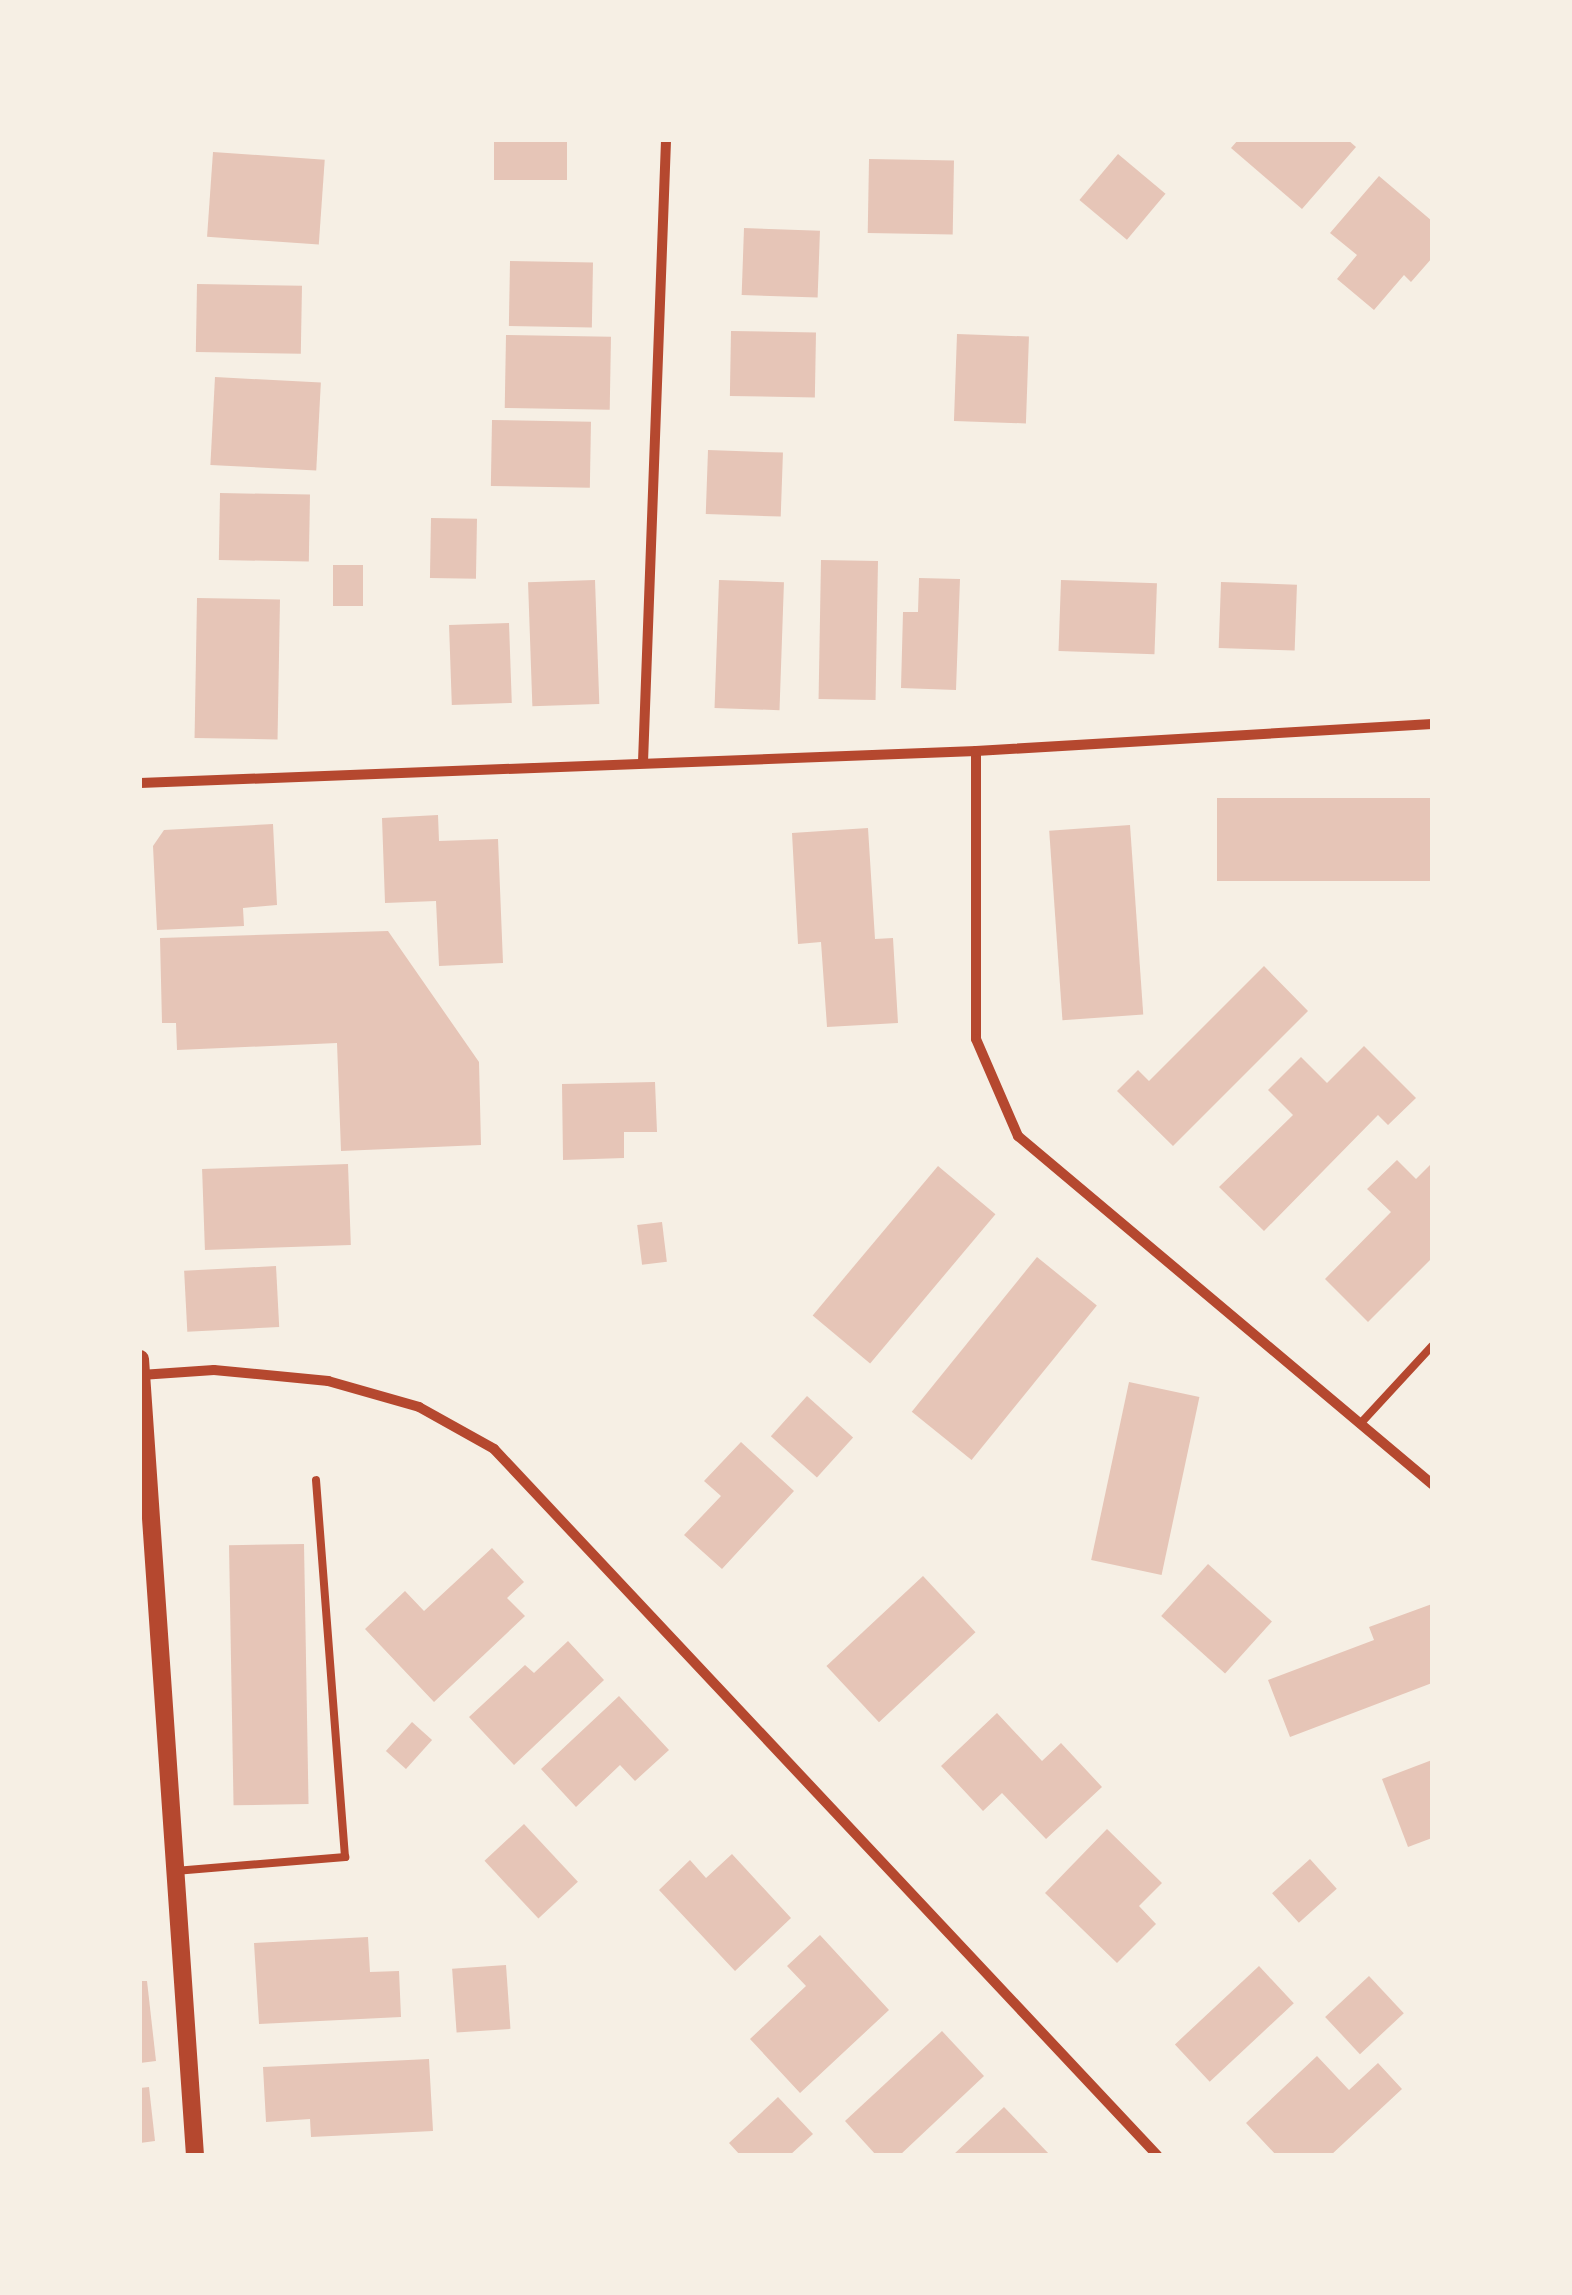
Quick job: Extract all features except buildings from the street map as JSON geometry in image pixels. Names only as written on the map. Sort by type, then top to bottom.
[{"type":"street","points":[[643,762],[666,140]]},
{"type":"street","points":[[140,783],[976,752],[1432,724]]},
{"type":"street","points":[[976,752],[976,1040],[1018,1136],[1432,1484]]},
{"type":"street","points":[[140,1359],[195,2155]]},
{"type":"street","points":[[141,1375],[214,1370],[328,1381],[418,1407],[494,1449],[1157,2155]]},
{"type":"lane","points":[[1360,1424],[1432,1346]]},
{"type":"lane","points":[[175,1871],[345,1857],[316,1480]]}]
